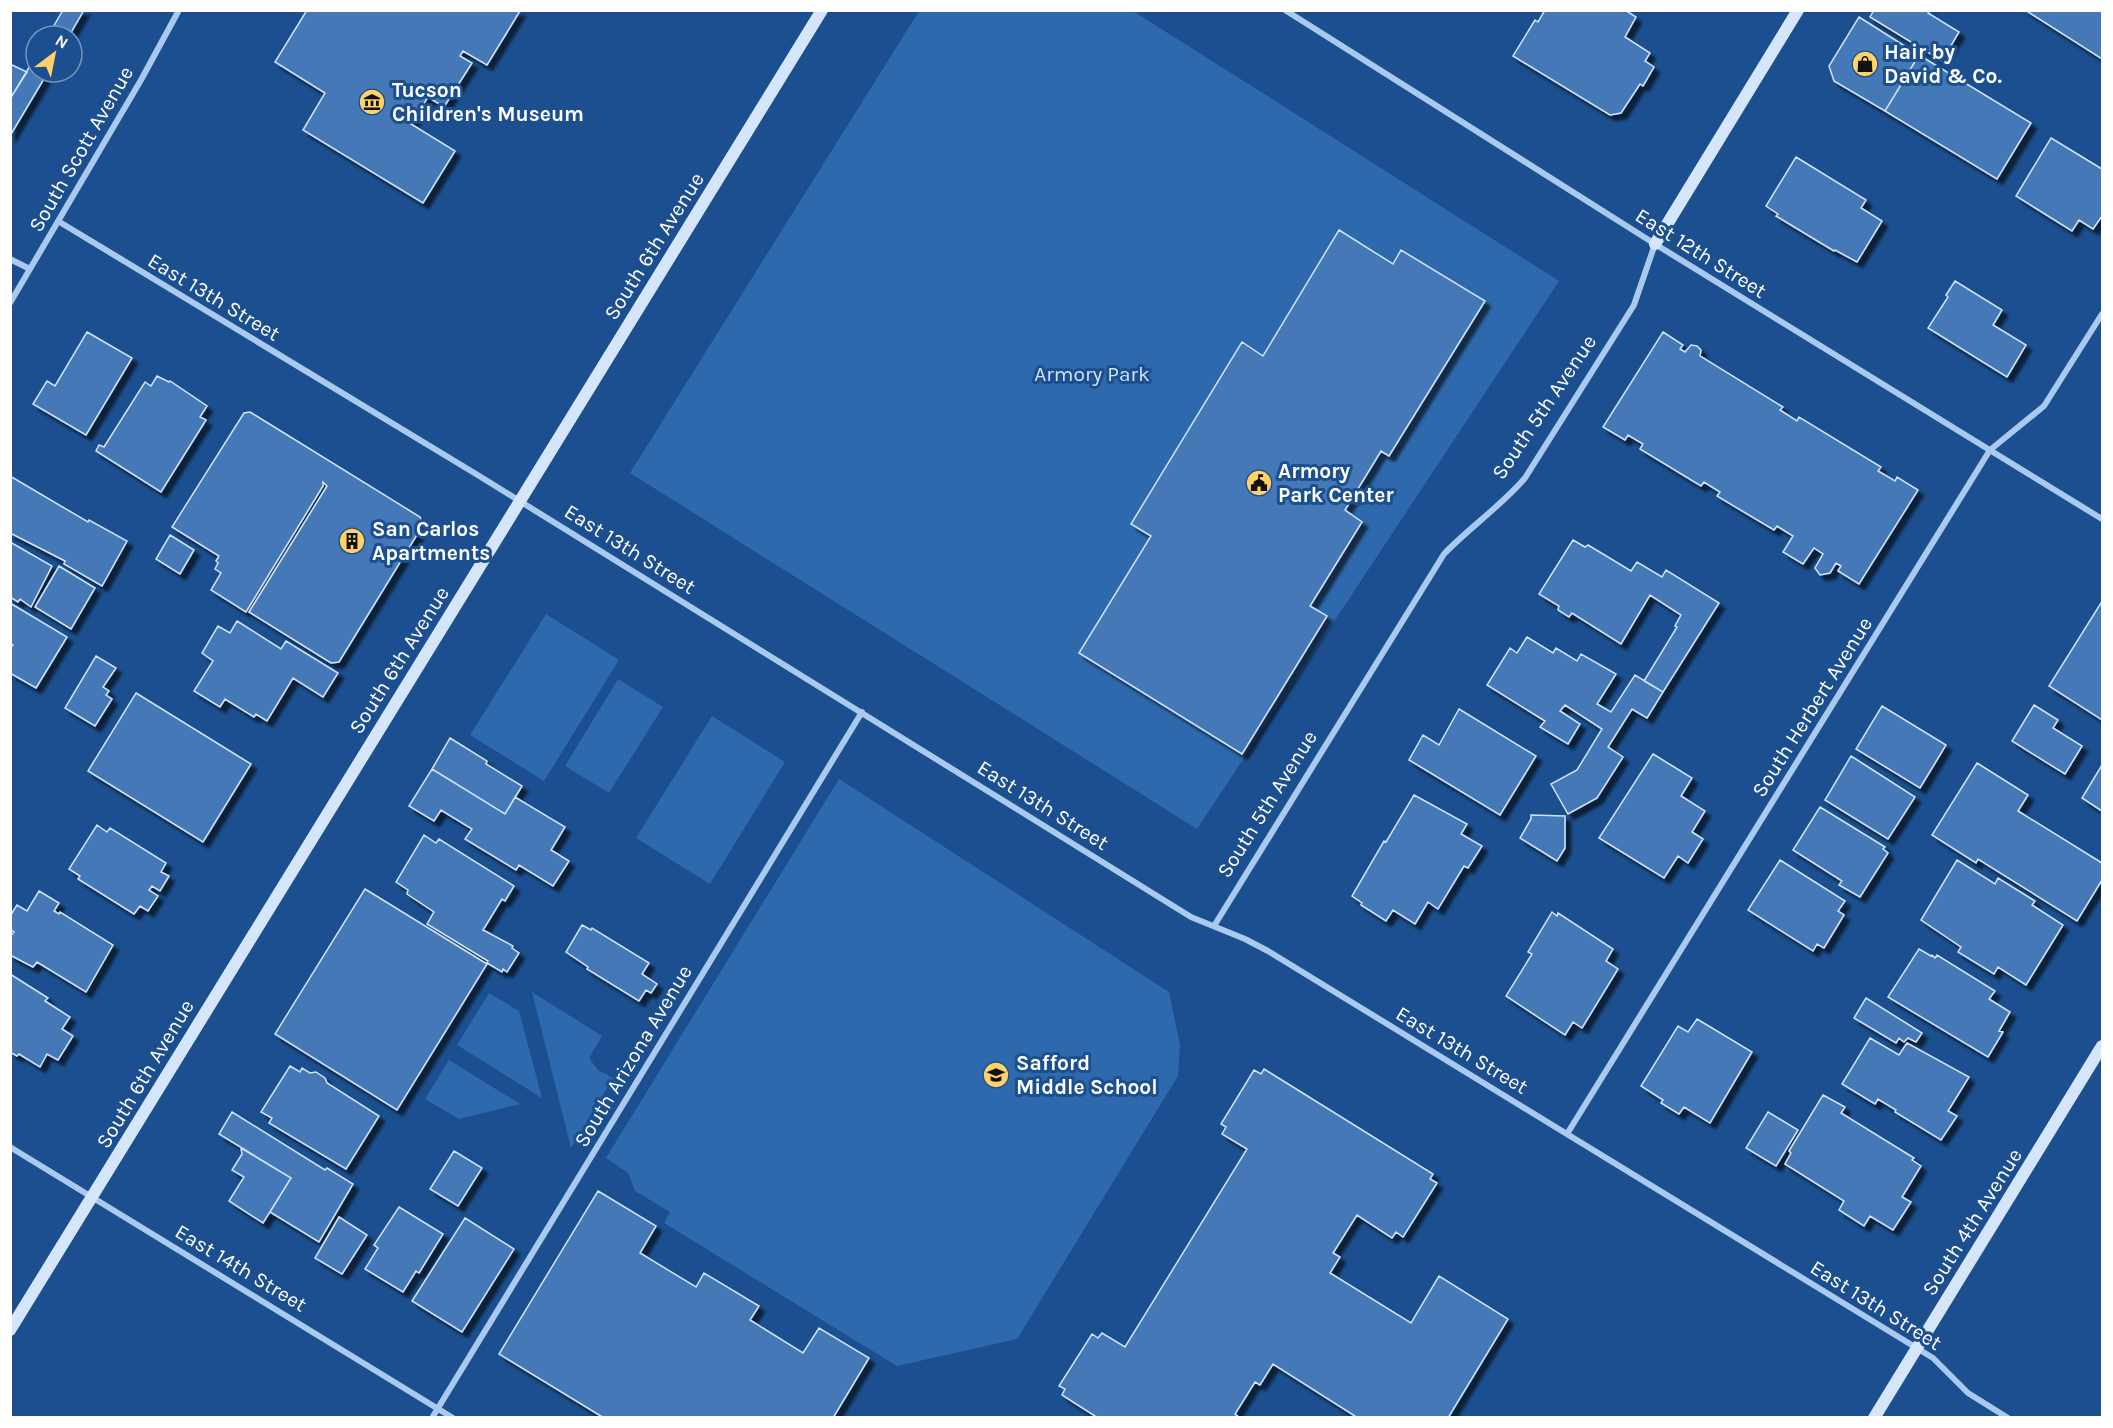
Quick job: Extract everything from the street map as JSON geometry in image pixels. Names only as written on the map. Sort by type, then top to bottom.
[{"type":"main road","name":"South 6th Avenue","points":[[10,1330],[822,10]]},
{"type":"main road","name":"South 5th Avenue","points":[[1655,244],[1798,10]]},
{"type":"main road","name":"South 4th Avenue","points":[[1874,1418],[2103,1046]]},
{"type":"street","name":"South Scott Avenue","points":[[10,303],[141,80],[179,10]]},
{"type":"street","name":"East 12th Street","points":[[1286,10],[1655,244],[2103,519]]},
{"type":"street","name":"East 13th Street","points":[[58,221],[519,501],[1191,917],[1268,951],[1933,1358],[1968,1393],[2008,1418]]},
{"type":"street","name":"South 5th Avenue","points":[[1214,926],[1444,554],[1465,532],[1511,494],[1525,478],[1634,305],[1655,244]]},
{"type":"street","points":[[10,259],[30,269]]},
{"type":"street","name":"South Herbert Avenue","points":[[1567,1134],[1990,450],[2044,406],[2103,314]]},
{"type":"street","name":"South Arizona Avenue","points":[[432,1418],[862,712]]},
{"type":"street","name":"East 14th Street","points":[[10,1147],[453,1418]]},
{"type":"green space","name":"Armory Park","points":[[919,11],[1133,11],[1559,281],[1197,829],[630,473]]},
{"type":"green space","points":[[546,614],[619,660],[544,781],[470,735]]},
{"type":"green space","points":[[618,679],[663,707],[609,793],[565,766]]},
{"type":"green space","points":[[712,716],[785,762],[710,884],[636,838]]},
{"type":"green space","points":[[839,779],[1169,992],[1180,1045],[1178,1076],[1017,1339],[897,1366],[664,1223],[670,1212],[635,1191],[628,1173],[606,1158]]},
{"type":"green space","points":[[532,992],[602,1036],[589,1058],[598,1070],[613,1078],[571,1148]]},
{"type":"green space","points":[[489,993],[519,1011],[542,1098],[457,1045]]},
{"type":"green space","points":[[449,1060],[520,1104],[459,1119],[425,1099]]},
{"type":"building","points":[[63,10],[84,10],[76,24],[55,24]]},
{"type":"building","name":"Tucson Children's Museum","points":[[307,10],[520,11],[487,65],[463,51],[460,56],[472,63],[444,107],[428,97],[411,124],[455,151],[423,203],[303,130],[325,93],[275,62]]},
{"type":"building","points":[[1545,10],[1625,10],[1636,17],[1625,37],[1650,53],[1645,61],[1654,67],[1643,86],[1640,84],[1621,113],[1610,115],[1513,56],[1535,20],[1538,22]]},
{"type":"building","points":[[1874,10],[1930,10],[1928,13],[1959,32],[1942,61],[1870,17]]},
{"type":"building","points":[[2025,10],[2102,10],[2102,59]]},
{"type":"building","points":[[1859,17],[1919,55],[1885,111],[1834,81],[1829,66]]},
{"type":"building","points":[[1919,55],[2031,123],[1997,179],[1885,111]]},
{"type":"building","points":[[10,64],[24,71],[24,77],[10,99]]},
{"type":"building","points":[[24,76],[24,84],[41,84],[10,136],[10,99]]},
{"type":"building","points":[[2051,138],[2102,169],[2102,216],[2093,229],[2079,220],[2072,231],[2016,196]]},
{"type":"building","points":[[1796,157],[1866,200],[1861,208],[1882,221],[1857,262],[1776,216],[1778,214],[1766,206]]},
{"type":"building","name":"Armory Park Center","points":[[1339,230],[1393,264],[1401,250],[1485,301],[1389,456],[1381,451],[1345,510],[1362,522],[1310,606],[1327,616],[1242,754],[1079,653],[1151,536],[1131,524],[1242,342],[1263,356]]},
{"type":"building","points":[[1955,281],[2002,310],[1993,325],[2026,345],[2007,377],[1928,328],[1948,297],[1946,295]]},
{"type":"building","points":[[87,332],[132,358],[86,435],[33,404],[47,381],[55,386]]},
{"type":"building","points":[[1663,332],[1683,345],[1680,349],[1685,352],[1691,345],[1697,346],[1701,350],[1700,356],[1783,407],[1780,410],[1797,421],[1799,417],[1881,467],[1878,471],[1895,481],[1897,477],[1918,490],[1859,584],[1838,571],[1841,566],[1836,563],[1830,573],[1820,575],[1815,568],[1823,554],[1814,548],[1803,564],[1783,552],[1793,536],[1777,526],[1774,530],[1717,496],[1720,492],[1704,482],[1701,486],[1640,449],[1643,444],[1628,435],[1625,440],[1603,427]]},
{"type":"building","points":[[157,376],[170,381],[207,406],[200,417],[206,420],[161,492],[96,451],[99,445],[104,447],[145,382],[151,386]]},
{"type":"building","name":"San Carlos Apartments","points":[[250,412],[420,517],[423,525],[339,662],[331,663],[249,612],[327,486],[323,482],[323,486],[246,612],[211,590],[221,573],[215,569],[219,556],[172,527],[244,413]]},
{"type":"building","points":[[10,476],[88,522],[89,520],[127,541],[102,586],[64,564],[65,561],[10,533]]},
{"type":"building","points":[[170,535],[194,550],[180,574],[156,559]]},
{"type":"building","points":[[1573,540],[1585,547],[1588,545],[1631,571],[1637,562],[1662,577],[1666,570],[1719,603],[1663,692],[1644,681],[1677,627],[1675,626],[1681,615],[1650,595],[1621,644],[1572,613],[1569,617],[1558,610],[1559,606],[1539,594]]},
{"type":"building","points":[[10,542],[52,566],[31,607],[20,599],[18,602],[10,597]]},
{"type":"building","points":[[59,566],[95,588],[71,629],[35,607]]},
{"type":"building","points":[[10,603],[67,637],[36,688],[10,673],[10,648],[13,645],[10,643]]},
{"type":"building","points":[[2102,604],[2102,720],[2049,686]]},
{"type":"building","points":[[237,621],[281,649],[286,641],[338,673],[323,697],[293,678],[267,721],[256,714],[254,717],[225,699],[220,707],[194,691],[213,661],[202,653],[218,626],[230,633]]},
{"type":"building","points":[[1527,637],[1553,653],[1556,648],[1577,661],[1581,654],[1616,674],[1597,704],[1611,712],[1635,675],[1663,692],[1647,718],[1632,709],[1608,747],[1623,757],[1597,798],[1568,814],[1551,784],[1577,770],[1602,729],[1565,705],[1560,711],[1580,724],[1568,744],[1540,727],[1545,721],[1487,685],[1510,648],[1517,653]]},
{"type":"building","points":[[96,656],[116,668],[103,687],[109,691],[106,695],[112,699],[95,726],[65,708]]},
{"type":"building","points":[[136,693],[251,764],[203,842],[88,771]]},
{"type":"building","points":[[2034,705],[2058,720],[2053,728],[2082,746],[2065,774],[2012,741]]},
{"type":"building","points":[[1882,706],[1946,745],[1920,788],[1856,749]]},
{"type":"building","points":[[1459,709],[1536,756],[1500,815],[1409,760],[1423,735],[1439,745]]},
{"type":"building","points":[[450,738],[522,786],[505,814],[432,769]]},
{"type":"building","points":[[1653,754],[1692,778],[1681,796],[1705,811],[1692,832],[1703,839],[1688,863],[1678,856],[1664,878],[1599,838]]},
{"type":"building","points":[[1851,756],[1915,797],[1888,839],[1825,800]]},
{"type":"building","points":[[1977,763],[2028,795],[2018,811],[2102,863],[2102,880],[2077,921],[1978,859],[1976,863],[1932,835]]},
{"type":"building","points":[[2102,765],[2102,811],[2082,798]]},
{"type":"building","points":[[432,769],[505,814],[515,797],[565,827],[551,850],[569,861],[553,886],[519,865],[516,870],[465,839],[472,829],[441,810],[434,821],[409,806]]},
{"type":"building","points":[[1414,795],[1467,824],[1461,834],[1482,846],[1468,868],[1464,866],[1438,909],[1428,902],[1415,924],[1393,910],[1386,921],[1361,905],[1362,903],[1352,896]]},
{"type":"building","points":[[1820,807],[1885,847],[1883,849],[1888,853],[1860,897],[1839,885],[1842,881],[1793,850]]},
{"type":"building","points":[[1531,815],[1565,816],[1565,848],[1557,861],[1520,838]]},
{"type":"building","points":[[97,825],[107,832],[110,828],[166,863],[161,872],[169,876],[160,891],[152,886],[149,890],[158,896],[148,911],[140,906],[134,914],[78,879],[80,876],[69,869]]},
{"type":"building","points":[[424,835],[436,843],[439,839],[514,886],[505,901],[502,899],[483,930],[513,946],[512,948],[519,953],[507,972],[503,969],[502,972],[487,963],[488,961],[427,924],[434,912],[407,894],[408,890],[396,882]]},
{"type":"building","points":[[1780,860],[1845,901],[1838,911],[1844,915],[1824,948],[1817,944],[1813,951],[1748,910]]},
{"type":"building","points":[[1957,860],[1995,884],[1998,878],[2035,901],[2032,905],[2063,925],[2026,985],[1998,967],[1994,974],[1958,952],[1961,947],[1921,920]]},
{"type":"building","points":[[365,889],[487,964],[397,1110],[275,1034]]},
{"type":"building","points":[[39,891],[59,903],[54,911],[59,914],[60,912],[113,945],[86,992],[37,962],[33,967],[10,955],[10,937],[14,932],[10,929],[10,916],[17,905],[27,911]]},
{"type":"building","points":[[1552,912],[1557,916],[1558,913],[1613,949],[1606,961],[1618,969],[1582,1028],[1573,1022],[1565,1035],[1506,996],[1532,954],[1528,952]]},
{"type":"building","points":[[582,925],[591,930],[592,928],[649,963],[642,974],[657,984],[651,993],[646,990],[639,1001],[587,969],[588,967],[566,952]]},
{"type":"building","points":[[1919,949],[1935,958],[1937,955],[1995,991],[1989,999],[2010,1012],[1999,1031],[2003,1032],[1988,1057],[1888,997]]},
{"type":"building","points":[[10,974],[48,998],[45,1001],[70,1017],[62,1029],[73,1036],[58,1060],[47,1054],[40,1067],[19,1054],[17,1056],[10,1052]]},
{"type":"building","points":[[1866,998],[1922,1033],[1916,1042],[1908,1038],[1904,1042],[1899,1038],[1896,1043],[1854,1018]]},
{"type":"building","points":[[1697,1019],[1752,1052],[1710,1123],[1684,1107],[1679,1114],[1661,1103],[1663,1100],[1641,1086],[1678,1026],[1688,1032]]},
{"type":"building","points":[[1870,1038],[1899,1055],[1907,1043],[1969,1077],[1948,1111],[1957,1116],[1941,1140],[1878,1099],[1875,1104],[1842,1084]]},
{"type":"building","points":[[290,1066],[300,1072],[302,1068],[310,1073],[316,1072],[325,1078],[327,1083],[379,1116],[346,1169],[269,1123],[272,1118],[261,1112]]},
{"type":"building","points":[[1264,1069],[1433,1174],[1430,1179],[1437,1183],[1403,1237],[1396,1232],[1392,1238],[1357,1215],[1333,1253],[1340,1257],[1330,1273],[1411,1323],[1439,1276],[1508,1319],[1448,1418],[1358,1418],[1273,1364],[1260,1385],[1255,1382],[1235,1414],[1240,1418],[1098,1418],[1062,1395],[1065,1389],[1059,1386],[1092,1334],[1098,1338],[1102,1333],[1125,1347],[1247,1149],[1222,1134],[1226,1127],[1221,1124],[1254,1070],[1261,1074]]},
{"type":"building","points":[[1823,1095],[1845,1107],[1841,1113],[1914,1158],[1912,1160],[1921,1166],[1902,1197],[1911,1202],[1893,1230],[1870,1216],[1864,1226],[1839,1210],[1844,1201],[1785,1164],[1791,1153],[1789,1151]]},
{"type":"building","points":[[232,1112],[325,1170],[327,1168],[353,1184],[319,1242],[270,1212],[291,1178],[219,1134]]},
{"type":"building","points":[[1768,1112],[1798,1130],[1776,1166],[1746,1148]]},
{"type":"building","points":[[241,1148],[291,1178],[263,1223],[229,1201],[244,1177],[232,1170],[242,1154]]},
{"type":"building","points":[[454,1151],[482,1168],[458,1206],[430,1189]]},
{"type":"building","points":[[598,1191],[656,1226],[640,1253],[696,1287],[704,1273],[759,1306],[750,1320],[803,1353],[819,1328],[869,1358],[833,1418],[604,1418],[499,1354]]},
{"type":"building","points":[[399,1207],[443,1234],[419,1273],[416,1271],[403,1292],[365,1269],[378,1248],[374,1245]]},
{"type":"building","points":[[339,1217],[367,1235],[342,1274],[315,1258]]},
{"type":"building","points":[[465,1218],[514,1249],[462,1332],[412,1301]]},
{"type":"place","name":"Hair by David & Co.","points":[[1865,64]]},
{"type":"place","name":"Tucson Children's Museum","points":[[372,102]]},
{"type":"place","name":"Armory Park Center","points":[[1259,483]]},
{"type":"place","name":"San Carlos Apartments","points":[[352,541]]},
{"type":"place","name":"Safford Middle School","points":[[996,1075]]}]
